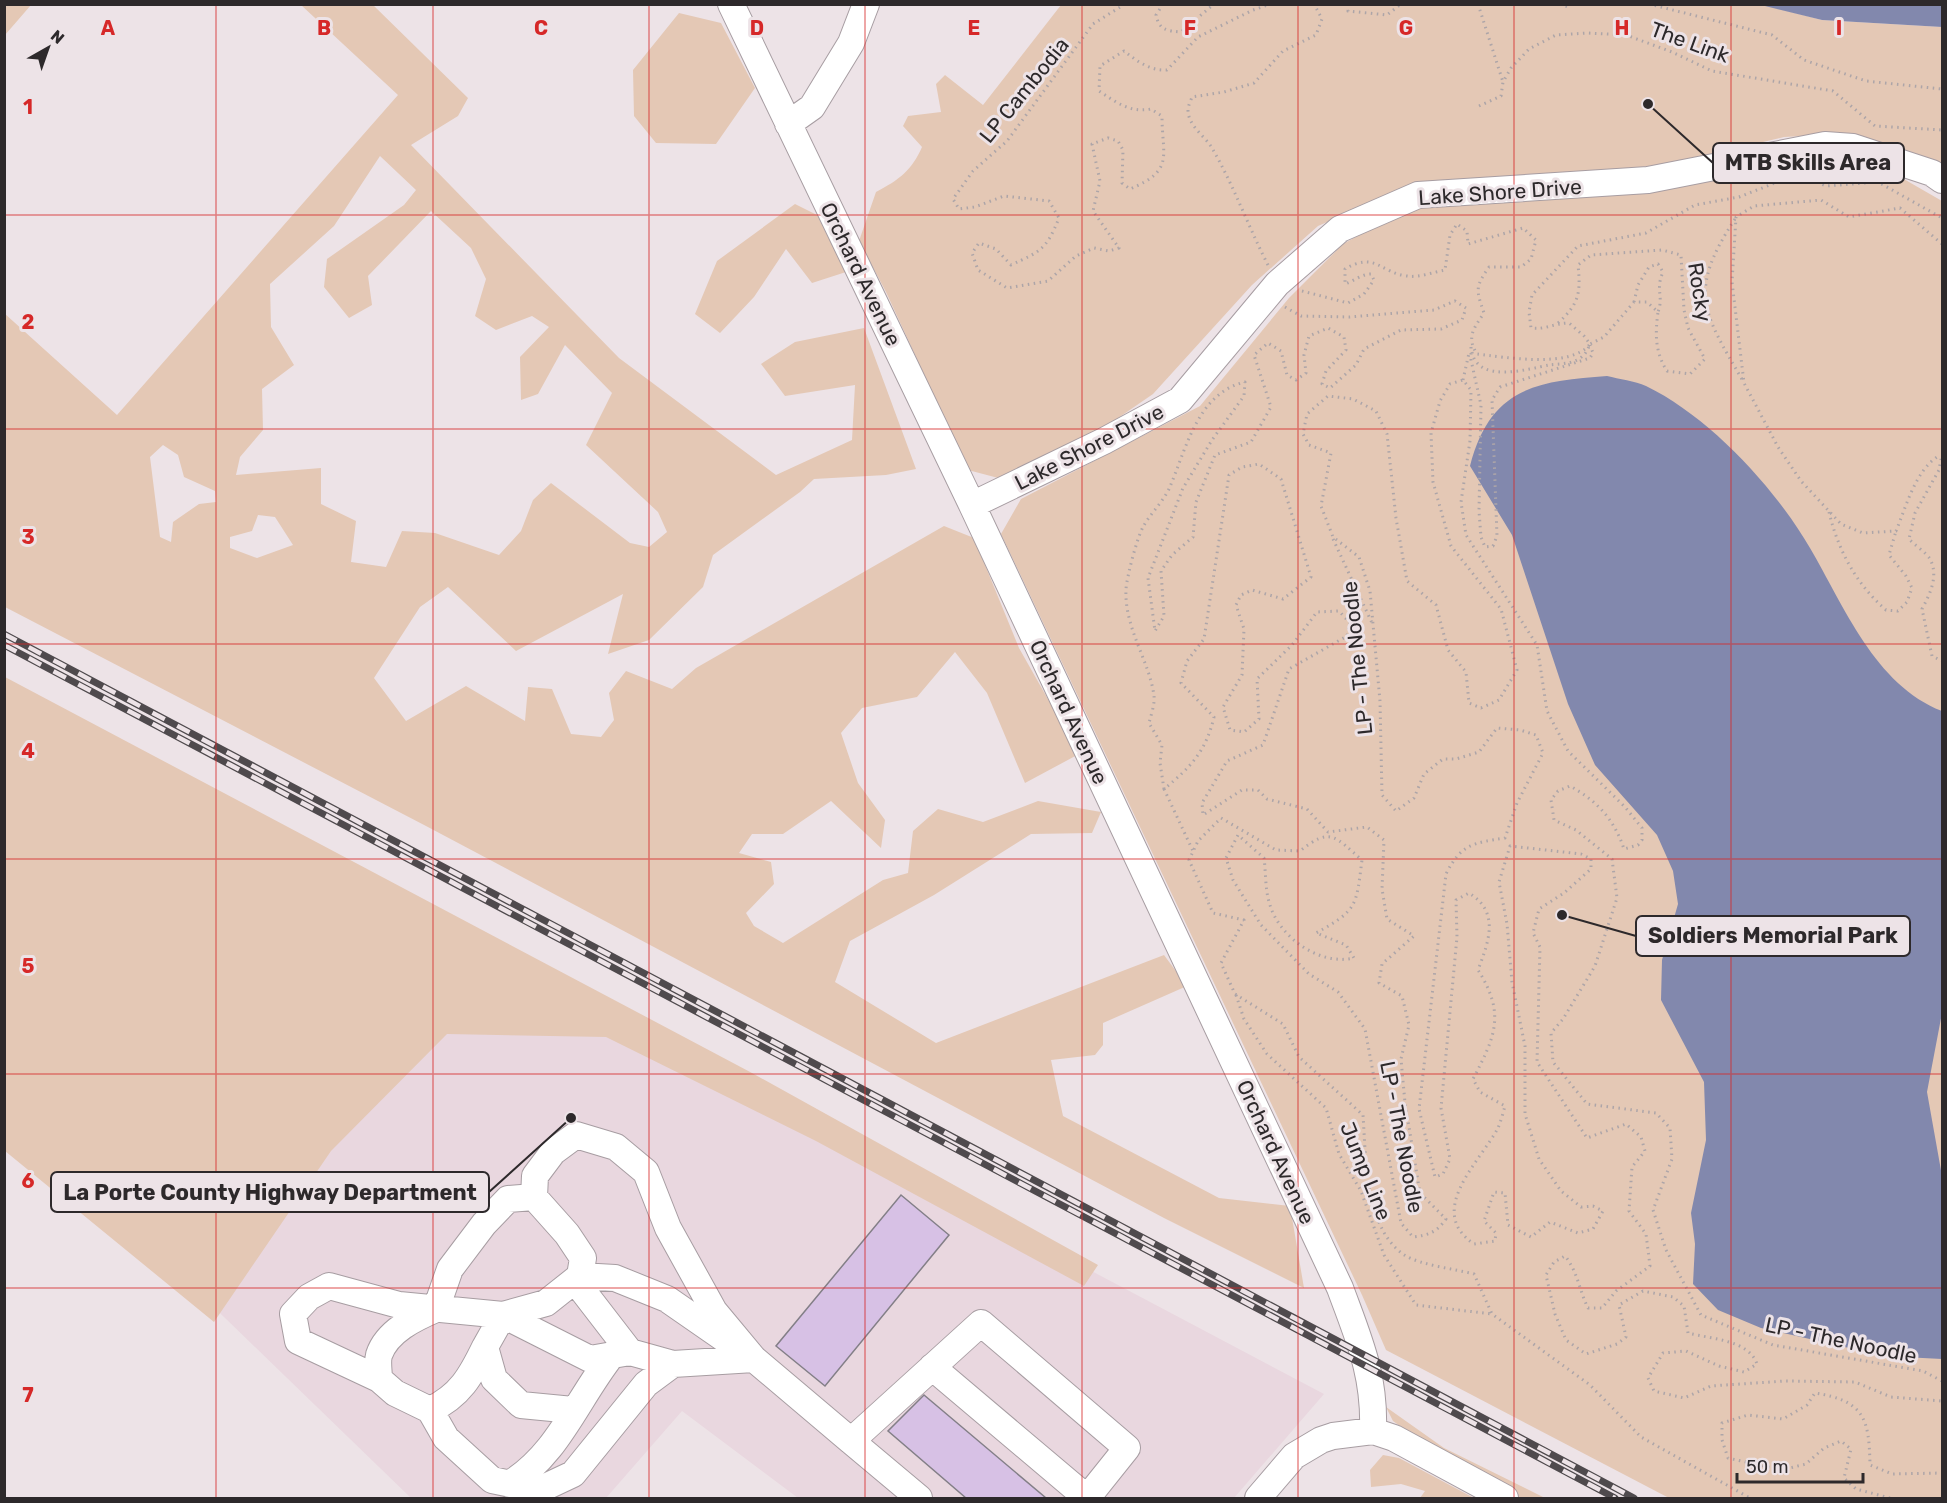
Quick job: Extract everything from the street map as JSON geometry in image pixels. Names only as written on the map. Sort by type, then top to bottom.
[{"type":"street","points":[[788,124],[812,107],[851,43],[866,4]]},
{"type":"street","name":"Orchard Avenue","points":[[734,6],[788,124],[972,505],[1340,1288],[1369,1369],[1374,1399],[1374,1431]]},
{"type":"street","name":"Lake Shore Drive","points":[[972,505],[1104,441],[1180,400],[1277,284],[1340,229],[1418,195],[1648,180],[1787,150],[1825,145],[1853,147],[1932,173],[1942,180]]},
{"type":"street","points":[[621,1353],[583,1291],[579,1276],[583,1258],[567,1234],[534,1197],[535,1176],[553,1152],[576,1135],[616,1147],[645,1172],[668,1228],[714,1311],[754,1359]]},
{"type":"street","points":[[379,1379],[379,1356],[393,1335],[412,1319],[436,1309],[450,1269],[484,1224],[508,1199],[534,1197]]},
{"type":"street","points":[[673,1364],[646,1384],[573,1474],[538,1490],[492,1480],[446,1438],[430,1410],[395,1394],[379,1379],[298,1341],[293,1314],[309,1297],[329,1286],[399,1305],[503,1315],[546,1303],[579,1276],[615,1278],[667,1299],[754,1359],[919,1498]]},
{"type":"street","points":[[430,1410],[448,1402],[472,1376],[484,1347],[503,1315]]},
{"type":"street","points":[[503,1315],[590,1359],[621,1353],[673,1364],[754,1359]]},
{"type":"street","points":[[851,1441],[932,1367],[981,1323],[1127,1448],[1087,1498],[932,1367]]},
{"type":"street","points":[[484,1347],[494,1379],[521,1406],[573,1410]]},
{"type":"street","points":[[509,1484],[530,1471],[550,1451],[573,1410],[621,1353]]},
{"type":"street","points":[[1258,1498],[1294,1456],[1320,1440],[1332,1436],[1374,1431],[1394,1438],[1505,1498]]},
{"type":"path","name":"LP Cambodia","points":[[1125,4],[1094,24],[1007,141],[973,171],[953,199],[959,209],[975,207],[1004,196],[1048,201],[1059,218],[1049,242],[1032,255],[1011,265],[996,249],[979,243],[972,253],[978,270],[1006,288],[1048,281],[1076,256],[1094,248],[1109,251],[1119,248],[1093,211],[1100,181],[1092,144],[1108,138],[1118,141],[1123,150],[1122,183],[1130,189],[1152,180],[1166,159],[1162,116],[1151,109],[1140,111],[1124,107],[1099,91],[1100,66],[1124,51],[1142,64],[1157,70],[1167,70],[1198,38],[1253,10],[1271,4]]},
{"type":"path","points":[[1163,4],[1156,15],[1158,24],[1165,31],[1181,32],[1214,4]]},
{"type":"path","points":[[1236,994],[1221,963],[1244,920],[1213,913],[1190,860],[1193,851],[1164,789],[1160,763],[1162,745],[1149,723],[1154,697],[1132,628],[1126,589],[1142,529],[1168,491],[1186,441],[1203,413],[1220,393],[1231,386],[1245,382],[1244,396],[1212,440],[1183,488],[1148,578],[1155,631],[1164,616],[1161,571],[1172,555],[1193,537],[1196,502],[1215,455],[1251,442],[1271,407],[1254,355],[1268,343],[1281,351],[1287,375],[1296,381],[1306,373],[1304,355],[1310,336],[1328,328],[1344,337],[1346,350],[1326,371],[1322,384],[1330,388],[1356,365],[1364,349],[1401,330],[1441,329],[1462,320],[1466,308],[1455,301],[1434,310],[1348,317],[1301,316],[1285,307],[1277,284],[1257,248],[1230,178],[1209,144],[1195,129],[1188,110],[1192,97],[1224,92],[1254,83],[1282,51],[1316,35],[1322,19],[1314,4]]},
{"type":"path","points":[[1349,4],[1348,11],[1387,15],[1401,4]]},
{"type":"path","points":[[1479,4],[1503,82]]},
{"type":"path","points":[[1560,4],[1569,6]]},
{"type":"path","points":[[1649,4],[1772,35],[1804,60],[1866,81],[1942,89]]},
{"type":"path","name":"The Link","points":[[1479,106],[1501,96],[1503,82],[1510,68],[1529,49],[1556,35],[1587,33],[1626,35],[1672,52],[1712,71],[1833,91],[1875,126],[1942,130]]},
{"type":"path","points":[[1277,284],[1348,303],[1364,294],[1374,280],[1371,274],[1364,274],[1356,281],[1345,284],[1345,269],[1355,263],[1370,261],[1407,276],[1445,270],[1450,235],[1457,224],[1467,231],[1468,244],[1523,228],[1536,240],[1532,259],[1521,267],[1489,267],[1478,283],[1477,294],[1484,313],[1471,333],[1471,360],[1482,405],[1479,511],[1481,537],[1485,547],[1493,546],[1497,536],[1492,400],[1500,387],[1590,358],[1593,353],[1590,344],[1578,329],[1569,323],[1557,323],[1544,330],[1531,328],[1529,312],[1532,295],[1578,246],[1646,233],[1695,205],[1739,197],[1798,174],[1826,186],[1878,182],[1942,218]]},
{"type":"path","points":[[1896,531],[1863,533],[1841,524],[1801,481],[1709,322],[1704,288],[1714,255],[1736,217],[1754,206],[1821,200],[1849,217],[1900,208],[1942,244]]},
{"type":"path","points":[[1736,217],[1732,282],[1744,383]]},
{"type":"path","name":"Rocky","points":[[1557,323],[1574,309],[1580,287],[1578,265],[1591,255],[1662,250],[1681,255],[1684,310],[1688,328],[1705,359],[1690,374],[1667,371],[1660,361],[1654,335],[1662,302],[1657,286],[1663,272],[1662,267],[1658,264],[1649,267],[1638,285],[1634,302],[1604,337],[1590,344]]},
{"type":"path","points":[[1634,302],[1647,302],[1658,312]]},
{"type":"path","points":[[1471,345],[1477,354],[1544,360],[1581,353],[1590,344]]},
{"type":"path","points":[[1471,345],[1473,358],[1483,368],[1513,372],[1576,360],[1587,352],[1590,344]]},
{"type":"path","points":[[1373,625],[1321,506],[1331,453],[1309,445],[1303,434],[1307,414],[1328,396],[1353,399],[1376,411],[1388,434],[1396,518],[1407,581],[1436,605],[1448,650],[1466,672],[1469,703],[1481,708],[1499,700],[1517,670],[1501,609],[1450,546],[1433,482],[1431,433],[1440,400],[1450,384],[1463,380],[1471,345]]},
{"type":"path","name":"LP - The Noodle","points":[[1463,380],[1471,390],[1472,407],[1461,502],[1466,535],[1537,645],[1547,711],[1568,751],[1625,807],[1642,828],[1642,840],[1638,845],[1624,849],[1610,817],[1588,796],[1570,786],[1558,790],[1551,800],[1554,820],[1576,830],[1612,859],[1617,898],[1595,966],[1563,1019],[1551,1033],[1553,1062],[1587,1104],[1656,1113],[1671,1128],[1672,1159],[1653,1210],[1665,1250],[1701,1315],[1773,1345],[1923,1371],[1942,1381]]},
{"type":"path","points":[[1828,510],[1835,540],[1856,576],[1886,610],[1898,610],[1906,602],[1912,588],[1906,576],[1889,555],[1915,484],[1932,460],[1937,457],[1941,459],[1939,470],[1915,513],[1909,539],[1929,558],[1934,576],[1931,592],[1922,609],[1932,656],[1942,661]]},
{"type":"path","name":"LP - The Noodle","points":[[1164,789],[1188,768],[1208,740],[1214,717],[1181,683],[1186,661],[1204,639],[1230,476],[1242,467],[1259,464],[1281,480],[1311,577],[1283,599],[1252,590],[1241,595],[1236,605],[1244,629],[1242,675],[1223,707],[1230,730],[1244,732],[1259,719],[1257,679],[1292,645],[1317,612],[1339,611],[1350,623],[1347,636],[1341,641],[1289,669],[1263,745],[1227,760],[1202,803],[1203,815],[1242,790],[1258,790],[1267,799],[1307,809],[1328,832],[1367,827],[1384,840],[1382,889],[1387,920],[1414,936],[1382,964],[1379,983],[1402,996],[1409,1025],[1401,1059],[1405,1103],[1420,1193],[1446,1219],[1438,1230],[1426,1236],[1413,1237],[1401,1223],[1365,1029],[1338,992],[1310,974],[1261,925],[1233,880],[1226,858],[1238,835],[1264,858],[1270,905],[1285,934],[1313,952],[1338,961],[1354,958],[1346,945],[1316,933],[1346,917],[1357,897],[1362,860],[1335,837],[1317,837],[1300,851],[1276,850],[1221,818],[1198,841],[1193,851]]},
{"type":"path","name":"LP - The Noodle","points":[[1333,537],[1359,557],[1370,591],[1380,701],[1382,795],[1396,811],[1414,798],[1424,774],[1443,759],[1456,759],[1479,752],[1497,728],[1521,730],[1536,735],[1543,753],[1517,803],[1504,838],[1474,842],[1455,855],[1446,874],[1419,1109],[1435,1177],[1443,1174],[1450,1159],[1441,1108],[1457,937],[1456,900],[1469,893],[1484,902],[1490,922],[1485,952],[1478,970],[1489,987],[1496,1030],[1473,1079],[1480,1092],[1505,1106],[1498,1128],[1478,1155],[1456,1196],[1454,1220],[1463,1237],[1474,1244],[1495,1241],[1496,1233],[1484,1221],[1494,1192],[1505,1193],[1508,1225],[1531,1237],[1550,1222],[1578,1233],[1593,1229],[1603,1211],[1593,1206],[1581,1207],[1561,1191],[1539,1159],[1525,1114],[1526,1046],[1512,981],[1507,924],[1499,882],[1510,846],[1581,854],[1591,859],[1591,869],[1564,893],[1539,909],[1533,933],[1540,947],[1538,1062],[1587,1138],[1626,1124],[1641,1137],[1645,1151],[1632,1167],[1629,1211],[1646,1234],[1650,1266],[1616,1291],[1602,1308],[1588,1308],[1581,1295],[1576,1270],[1565,1256],[1554,1262],[1546,1275],[1556,1314],[1566,1340],[1587,1354],[1617,1344],[1626,1337],[1619,1305],[1643,1291],[1672,1297],[1684,1306],[1688,1333],[1744,1347],[1754,1354],[1757,1364],[1744,1372],[1719,1366],[1686,1351],[1663,1353],[1648,1378],[1654,1391],[1684,1398],[1711,1386],[1785,1381],[1855,1382],[1891,1397],[1942,1401]]},
{"type":"path","name":"LP - The Noodle","points":[[1236,994],[1283,1024],[1299,1057],[1363,1115],[1367,1166],[1378,1224],[1390,1242],[1407,1257],[1474,1274],[1492,1314],[1590,1385],[1641,1437],[1750,1498]]},
{"type":"path","name":"Jump Line","points":[[1236,994],[1244,1019],[1267,1054],[1326,1108],[1340,1154],[1361,1191],[1384,1255],[1416,1305],[1492,1314]]},
{"type":"path","points":[[1890,1498],[1856,1489],[1844,1478],[1851,1449],[1841,1440],[1824,1448],[1806,1464],[1782,1470],[1728,1458],[1722,1440],[1722,1423],[1748,1415],[1783,1419],[1807,1404],[1815,1393],[1834,1396],[1856,1407],[1869,1433],[1870,1465],[1892,1474],[1942,1473]]},
{"type":"shaded area","points":[[372,4],[468,98],[458,116],[411,145],[619,358],[776,475],[852,440],[855,385],[785,396],[761,364],[795,342],[864,328],[916,469],[886,475],[814,479],[800,492],[713,555],[703,587],[649,640],[608,654],[623,594],[516,651],[448,587],[420,607],[374,678],[406,721],[466,686],[525,721],[528,687],[552,689],[571,734],[601,737],[614,720],[609,693],[626,671],[672,689],[696,668],[944,526],[974,538],[1019,648],[1079,754],[1025,783],[987,693],[955,652],[917,697],[862,708],[841,733],[858,783],[885,820],[881,848],[831,801],[783,834],[752,834],[739,853],[771,862],[774,884],[746,913],[754,926],[783,943],[883,880],[908,873],[913,831],[938,809],[983,822],[1038,801],[1101,812],[1092,833],[1031,834],[934,895],[850,941],[835,982],[936,1043],[1164,955],[1187,986],[1103,1023],[1103,1045],[1095,1055],[1051,1060],[1063,1116],[1219,1198],[1290,1206],[1304,1288],[1164,1218],[426,826],[5,607],[4,313],[117,415],[398,95],[301,5]],"holes":[[[380,156],[416,190],[404,205],[327,259],[324,287],[349,318],[372,305],[368,276],[431,211],[471,248],[486,279],[475,316],[496,330],[532,316],[549,327],[520,357],[521,400],[538,394],[565,345],[612,393],[586,445],[658,512],[667,532],[649,547],[630,543],[551,483],[533,500],[521,531],[499,555],[435,533],[402,531],[386,567],[351,562],[356,521],[321,504],[321,468],[236,475],[240,457],[263,430],[262,389],[294,365],[271,327],[270,284],[334,226]],[[163,445],[178,455],[184,477],[215,491],[216,502],[199,504],[173,522],[171,542],[160,537],[150,457]],[[258,515],[275,517],[293,545],[257,558],[230,548],[230,537],[252,531]]]},
{"type":"shaded area","points":[[1761,4],[1822,20],[1942,27],[1942,168],[1841,134],[1784,137],[1682,161],[1596,174],[1408,187],[1318,226],[1252,285],[1153,394],[1073,449],[1002,479],[968,470],[886,292],[859,241],[876,192],[904,174],[922,147],[903,126],[908,116],[941,112],[936,84],[945,75],[983,105],[1061,5]]},
{"type":"shaded area","points":[[4,5],[31,5],[5,35]]},
{"type":"shaded area","points":[[679,13],[721,23],[755,88],[716,144],[656,143],[634,116],[633,70]]},
{"type":"shaded area","points":[[1869,159],[1942,201],[1942,1498],[1669,1498],[1386,1350],[1001,534],[1021,499],[1200,406],[1289,298],[1343,244],[1410,207],[1649,193],[1796,161]]},
{"type":"shaded area","points":[[795,204],[817,215],[846,272],[812,283],[786,249],[754,297],[720,333],[695,314],[717,261]]},
{"type":"shaded area","points":[[5,677],[752,1073],[1098,1265],[1084,1286],[816,1141],[606,1037],[447,1034],[331,1151],[214,1322],[5,1151]]},
{"type":"shaded area","points":[[485,950],[1324,1394],[1234,1498],[798,1498],[682,1411],[606,1498],[411,1498],[193,1287]]},
{"type":"shaded area","points":[[1386,1407],[1444,1448],[1545,1498],[1521,1498],[1437,1453],[1393,1421]]},
{"type":"shaded area","points":[[1383,1455],[1399,1458],[1474,1498],[1420,1498],[1425,1491],[1401,1484],[1371,1487],[1370,1470]]},
{"type":"water","points":[[1761,5],[1942,5],[1942,27],[1822,20]]},
{"type":"water","points":[[1607,376],[1642,384],[1670,399],[1717,435],[1739,456],[1796,525],[1849,618],[1880,663],[1898,683],[1918,699],[1942,711],[1942,1013],[1927,1092],[1942,1176],[1942,1359],[1884,1356],[1761,1328],[1718,1310],[1693,1284],[1695,1244],[1691,1213],[1706,1140],[1704,1082],[1661,1000],[1662,960],[1678,904],[1673,871],[1657,835],[1595,765],[1568,704],[1512,535],[1470,466],[1479,440],[1490,420],[1503,405],[1519,394],[1558,381]]},
{"type":"building","points":[[901,1195],[949,1235],[825,1386],[776,1346]]},
{"type":"building","points":[[924,1395],[1046,1498],[966,1498],[888,1431]]},
{"type":"railway","points":[[4,634],[1634,1498]]},
{"type":"railway","points":[[4,645],[1615,1498]]},
{"type":"place","name":"MTB Skills Area","points":[[1648,104]]},
{"type":"place","name":"Soldiers Memorial Park","points":[[1562,915]]},
{"type":"place","name":"La Porte County Highway Department","points":[[571,1118]]}]
